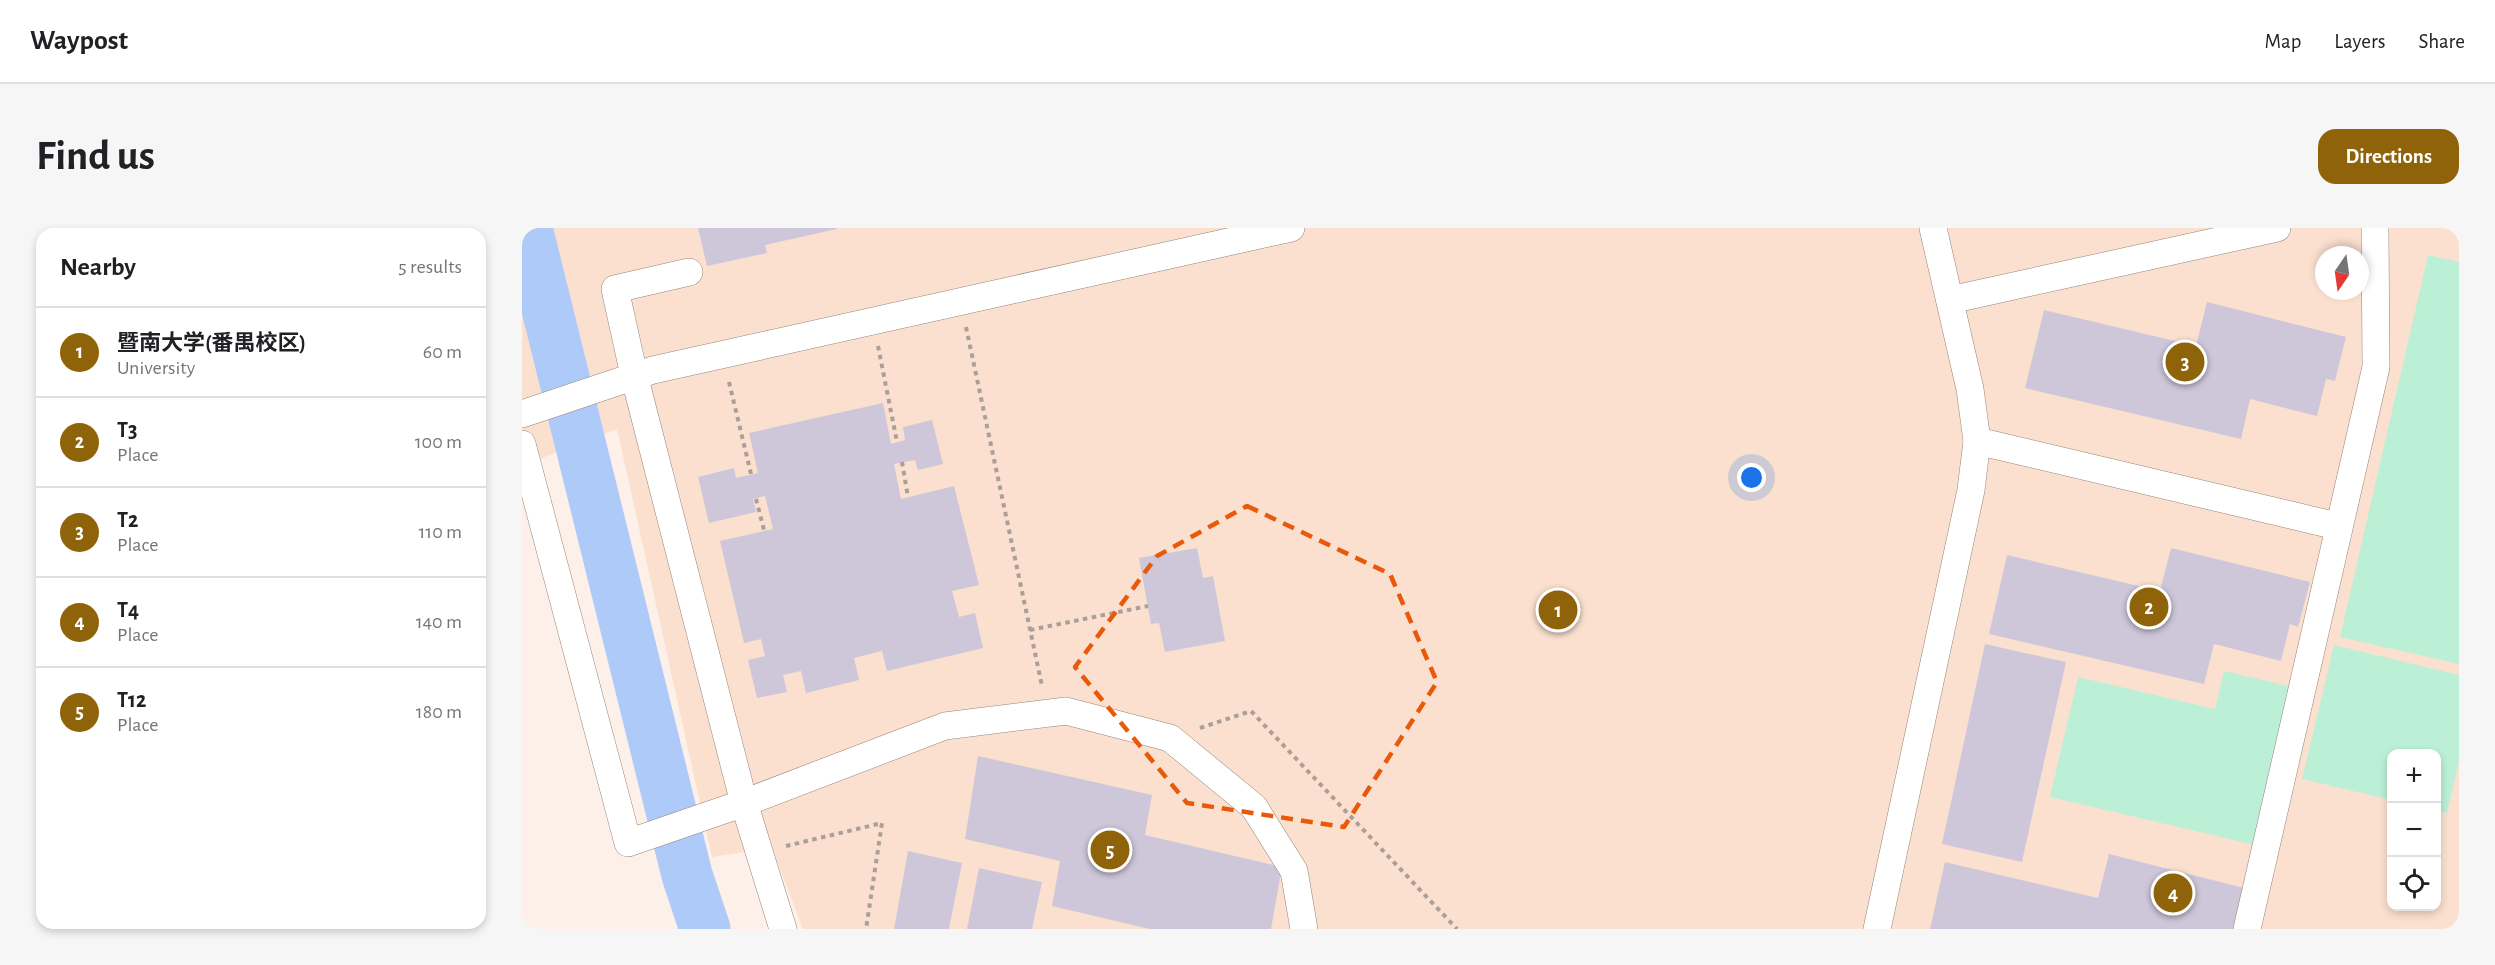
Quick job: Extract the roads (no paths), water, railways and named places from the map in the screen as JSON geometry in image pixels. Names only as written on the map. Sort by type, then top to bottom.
[{"type":"street","points":[[522,414],[634,375],[1291,228]]},
{"type":"street","points":[[1877,929],[1971,490],[1977,441],[1971,389],[1933,228]]},
{"type":"street","points":[[1950,300],[2277,228]]},
{"type":"street","points":[[2247,929],[2337,526],[2376,367],[2375,228]]},
{"type":"street","points":[[689,272],[615,289],[634,375],[744,803],[783,929]]},
{"type":"street","points":[[1977,441],[2337,526]]},
{"type":"street","points":[[522,444],[628,843],[744,803],[945,726],[1066,711],[1170,738],[1254,807],[1294,871],[1304,929]]},
{"type":"waterway","points":[[527,228],[687,875],[705,929]]},
{"type":"place","name":"T2","points":[[2185,362]]},
{"type":"place","name":"T3","points":[[2149,607]]},
{"type":"place","name":"暨南大学(番禺校区)","points":[[1558,610]]},
{"type":"place","name":"T12","points":[[1110,850]]},
{"type":"place","name":"T4","points":[[2173,893]]}]
